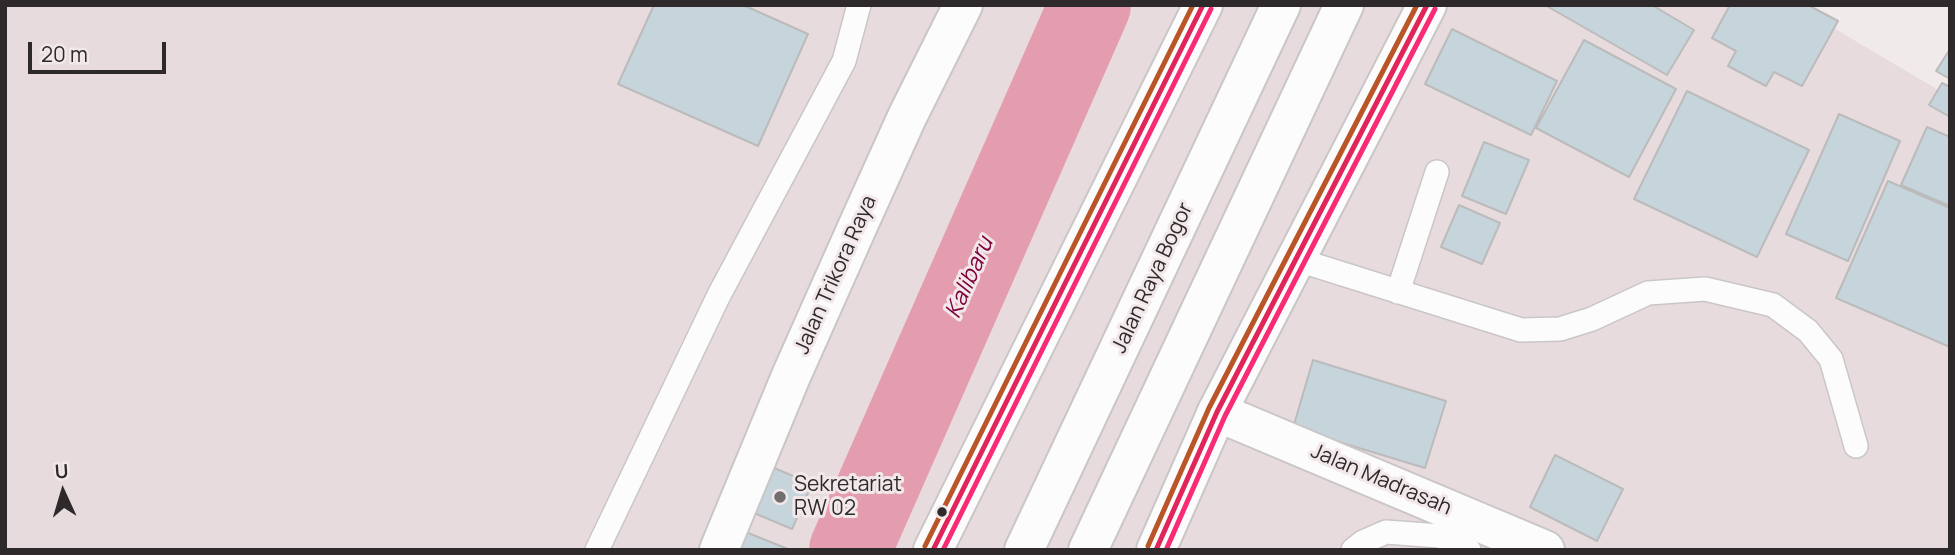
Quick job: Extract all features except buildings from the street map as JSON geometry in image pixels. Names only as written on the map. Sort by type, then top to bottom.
[{"type":"main road","points":[[933,550],[1203,5]]},
{"type":"main road","name":"Jalan Raya Bogor","points":[[1024,550],[1281,5]]},
{"type":"main road","points":[[1088,550],[1344,5]]},
{"type":"main road","points":[[1156,550],[1217,412],[1427,5]]},
{"type":"main road","name":"Jalan Trikora Raya","points":[[719,550],[791,376],[953,9]]},
{"type":"main road","name":"Jalan Madrasah","points":[[1217,412],[1545,550]]},
{"type":"lane","points":[[597,550],[719,295],[844,61],[859,5]]},
{"type":"lane","points":[[1398,292],[1437,173]]},
{"type":"lane","points":[[1295,259],[1521,330],[1560,329],[1592,319],[1648,293],[1704,289],[1773,305],[1808,331],[1831,359],[1856,446]]},
{"type":"lane","points":[[1353,550],[1386,532],[1440,536],[1469,550]]},
{"type":"shaded area","points":[[5,5],[1801,5],[1800,8],[1950,97],[1950,550],[5,550]]},
{"type":"waterway","name":"Kalibaru","points":[[850,550],[1090,5]]},
{"type":"transit line","points":[[925,546],[1193,5]]},
{"type":"transit line","points":[[933,550],[1203,5]]},
{"type":"transit line","points":[[1148,546],[1209,408],[1417,5]]},
{"type":"transit line","points":[[1156,550],[1217,412],[1427,5]]},
{"type":"transit line","points":[[943,550],[1211,9]]},
{"type":"transit line","points":[[1166,550],[1225,416],[1435,9]]},
{"type":"place","name":"Sekretariat RW 02","points":[[780,497]]}]
